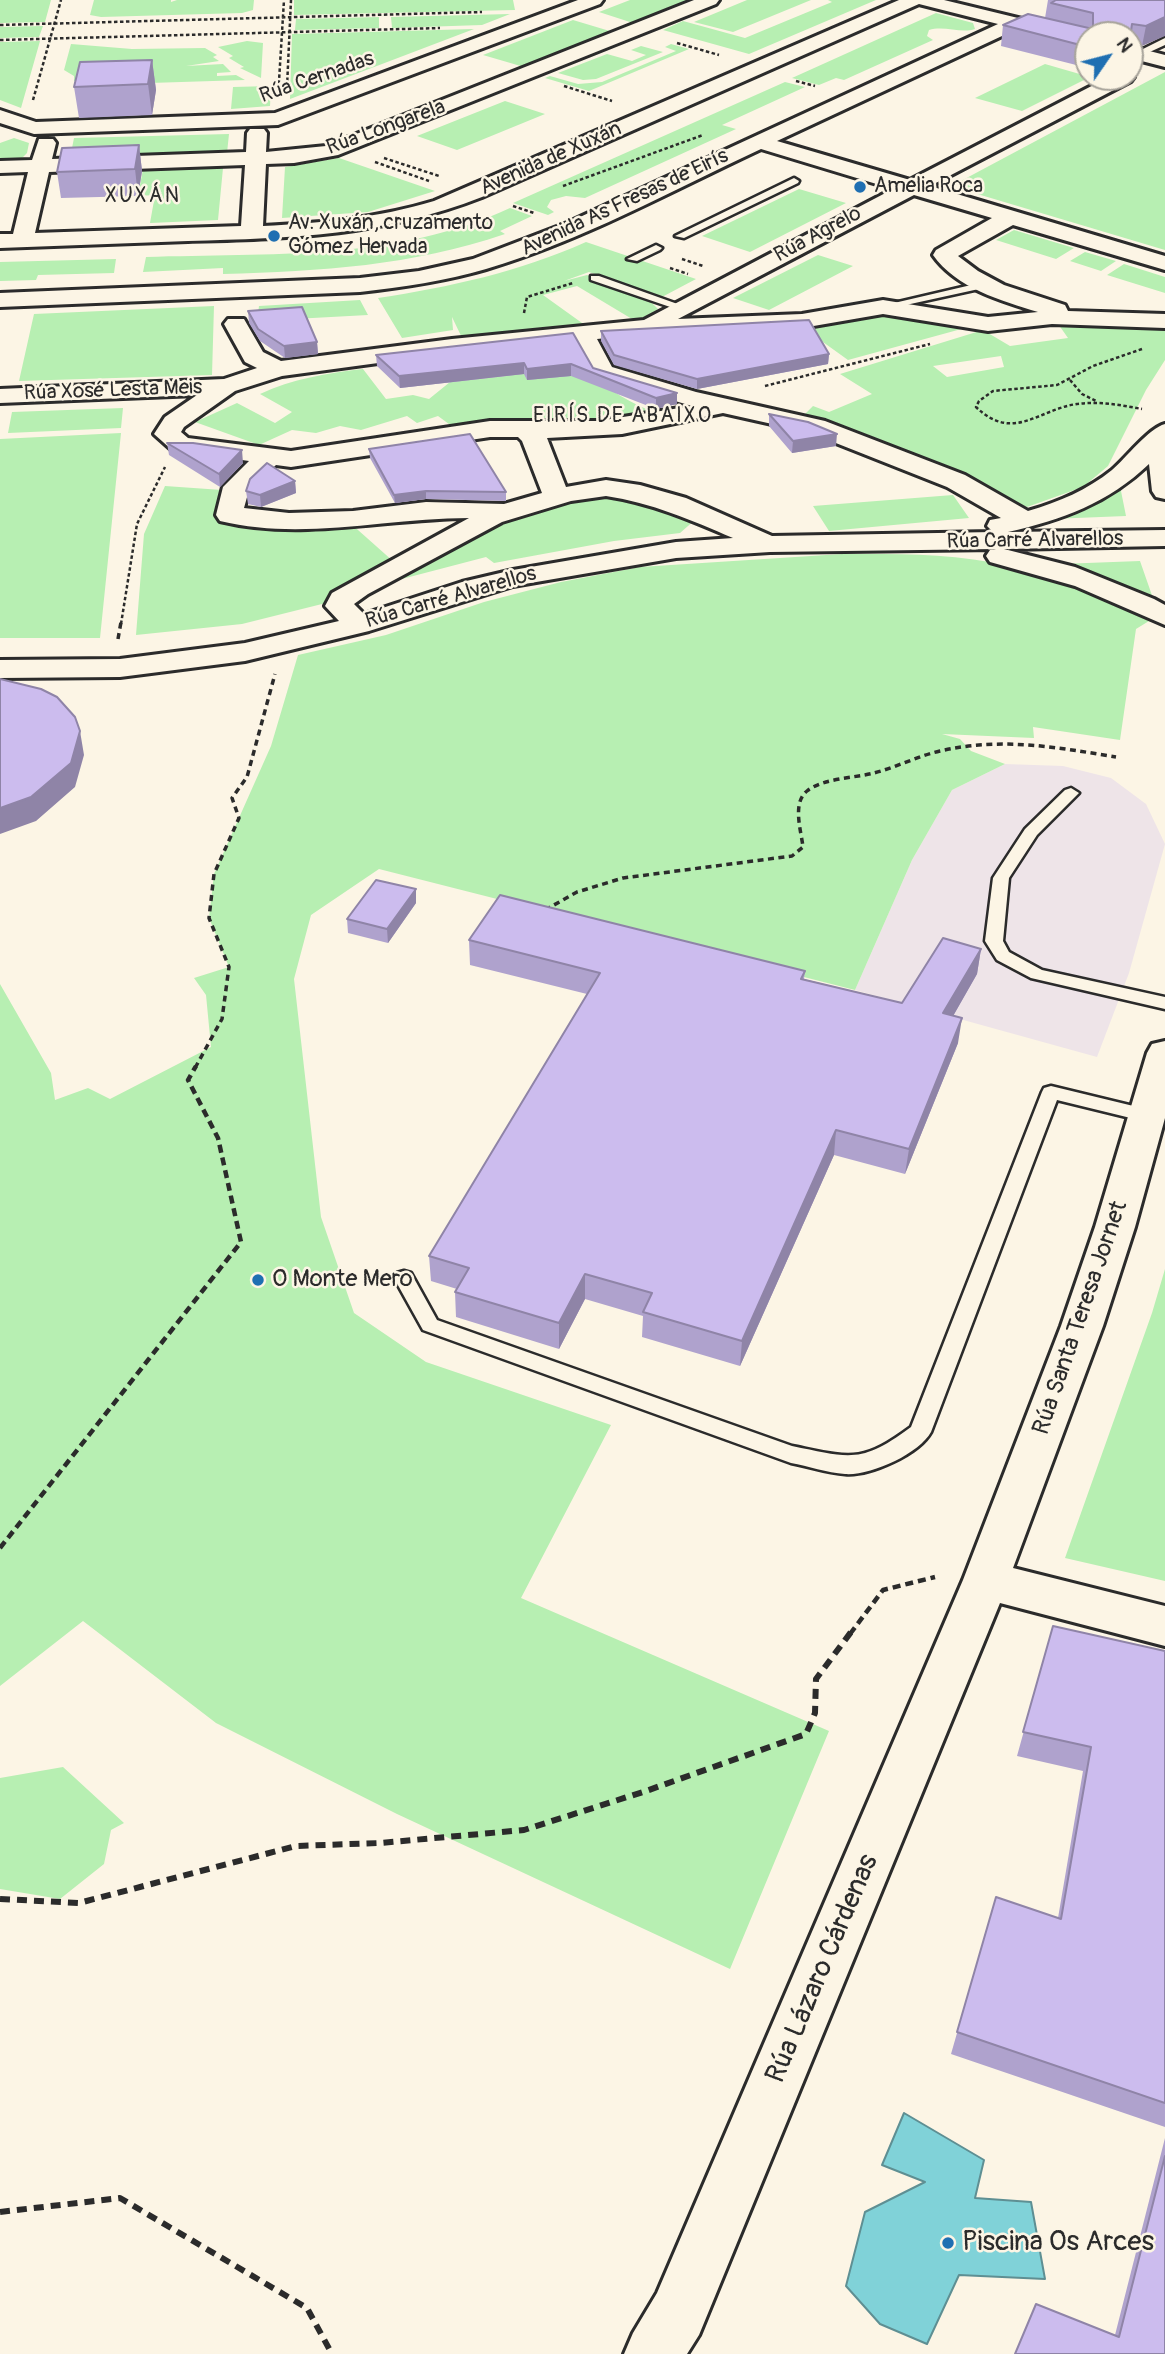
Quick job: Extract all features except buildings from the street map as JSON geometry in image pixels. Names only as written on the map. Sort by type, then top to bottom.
[{"type":"street","name":"Rúa Cernadas","points":[[0,116],[34,128],[258,122],[298,113],[594,0]]},
{"type":"street","name":"Rúa Longarela","points":[[0,167],[313,155],[347,146],[710,0]]},
{"type":"street","name":"Avenida de Xuxán","points":[[0,241],[356,227],[431,210],[914,0]]},
{"type":"street","points":[[923,0],[1074,38]]},
{"type":"street","points":[[564,11],[633,31]]},
{"type":"street","name":"Avenida As Fresas de Eirís","points":[[2,307],[392,282],[454,271],[533,246],[1015,23]]},
{"type":"street","points":[[454,53],[525,75]]},
{"type":"street","points":[[1144,53],[1163,54]]},
{"type":"street","points":[[1144,66],[1163,54]]},
{"type":"street","name":"Rúa Agrelo","points":[[645,327],[691,293],[911,187],[1097,91]]},
{"type":"street","points":[[252,232],[258,122]]},
{"type":"street","points":[[22,240],[50,128]]},
{"type":"street","points":[[758,142],[823,167],[911,187],[1165,264]]},
{"type":"street","points":[[1010,217],[944,255],[966,276],[1004,294],[1086,318]]},
{"type":"street","points":[[691,293],[705,311],[735,323]]},
{"type":"street","points":[[722,405],[655,422],[604,430],[490,429],[291,458],[181,445],[167,434],[174,422],[226,387],[278,369],[581,332],[802,321],[883,307],[988,324],[1052,317],[1165,321]]},
{"type":"street","points":[[236,324],[253,357],[278,369]]},
{"type":"street","points":[[581,332],[603,372],[722,405],[816,426],[956,481],[1025,520]]},
{"type":"street","name":"Rúa Xosé Lesta Meis","points":[[0,396],[226,387]]},
{"type":"street","points":[[525,430],[534,438],[557,498]]},
{"type":"street","points":[[1164,433],[1161,460],[1165,491]]},
{"type":"street","name":"Rúa Carré Alvarellos","points":[[905,544],[1025,520],[1080,500],[1119,478],[1164,433]]},
{"type":"street","points":[[270,456],[236,487],[229,515],[289,521],[353,519],[426,510],[516,510]]},
{"type":"street","points":[[359,625],[339,606],[342,599],[437,545],[493,516],[606,488],[640,493],[677,504],[770,544]]},
{"type":"street","name":"Rúa Carré Alvarellos","points":[[0,669],[120,668],[202,659],[281,645],[359,625],[472,588],[553,569],[676,550],[770,544],[1165,538]]},
{"type":"street","points":[[905,544],[993,555],[1070,572],[1111,588],[1165,616]]},
{"type":"street","name":"Rúa Santa Teresa Jornet","points":[[986,1580],[1082,1326],[1115,1227],[1165,1053]]},
{"type":"street","points":[[986,1580],[1165,1626]]},
{"type":"street","name":"Rúa Lázaro Cárdenas","points":[[654,2354],[678,2314],[986,1580]]},
{"type":"lane","points":[[681,236],[794,181]]},
{"type":"lane","points":[[634,259],[656,248]]},
{"type":"lane","points":[[594,278],[691,293]]},
{"type":"lane","points":[[883,307],[984,285]]},
{"type":"lane","points":[[1072,793],[1031,832],[1000,878],[994,942],[1003,956],[1019,967],[1037,974],[1165,1003]]},
{"type":"lane","points":[[404,1279],[430,1325],[791,1454],[847,1466],[888,1456],[920,1433],[1051,1092],[1147,1116]]},
{"type":"path","points":[[31,108],[61,0]]},
{"type":"path","points":[[274,87],[279,81],[284,0]]},
{"type":"path","points":[[287,87],[291,0]]},
{"type":"path","points":[[0,25],[493,12]]},
{"type":"path","points":[[0,40],[439,28]]},
{"type":"path","points":[[669,41],[719,55]]},
{"type":"path","points":[[786,78],[821,87]]},
{"type":"path","points":[[561,86],[612,101]]},
{"type":"path","points":[[557,189],[712,131]]},
{"type":"path","points":[[383,158],[447,179]]},
{"type":"path","points":[[367,163],[432,185]]},
{"type":"path","points":[[512,205],[519,203]]},
{"type":"path","points":[[676,257],[709,268]]},
{"type":"path","points":[[660,265],[691,293]]},
{"type":"path","points":[[517,318],[525,312],[527,297],[540,290],[580,282]]},
{"type":"path","points":[[758,388],[940,341]]},
{"type":"path","points":[[1103,402],[1064,407],[1029,422],[993,420],[976,407],[979,401],[993,391],[1042,388],[1070,380],[1093,366],[1152,346]]},
{"type":"path","points":[[1070,380],[1082,394],[1103,402],[1142,409]]},
{"type":"path","points":[[118,638],[136,524],[153,488]]},
{"type":"path","points":[[0,1548],[241,1242],[218,1138],[188,1080],[222,1019],[229,967],[209,918],[214,874],[239,818],[232,798],[247,777],[271,694],[281,645]]},
{"type":"path","points":[[543,911],[577,892],[623,878],[792,856],[803,847],[798,806],[807,791],[841,778],[874,774],[939,751],[983,744],[1027,743],[1116,757]]},
{"type":"path","points":[[0,1899],[79,1903],[296,1846],[380,1843],[524,1830],[646,1791],[806,1734],[815,1713],[816,1679],[883,1590],[935,1577]]},
{"type":"path","points":[[0,2212],[120,2198],[307,2308],[332,2354]]},
{"type":"shaded area","points":[[1005,764],[1063,766],[1111,778],[1146,804],[1165,844],[1129,973],[1097,1057],[855,990],[912,860],[952,790]]},
{"type":"green space","points":[[0,0],[51,0],[45,22],[0,23]]},
{"type":"green space","points":[[94,0],[254,0],[253,10],[242,13],[101,17],[90,15]]},
{"type":"green space","points":[[294,0],[513,0],[515,10],[294,15]]},
{"type":"green space","points":[[630,0],[691,0],[633,23],[599,12]]},
{"type":"green space","points":[[747,0],[811,0],[733,32],[694,22]]},
{"type":"green space","points":[[828,0],[876,0],[749,54],[663,30],[683,21],[745,38],[832,2]]},
{"type":"green space","points":[[936,13],[973,23],[975,29],[929,30],[927,36],[933,40],[844,80],[836,78],[819,85],[792,78]]},
{"type":"green space","points":[[510,14],[482,25],[392,28],[391,17]]},
{"type":"green space","points":[[379,17],[379,28],[295,30],[296,19]]},
{"type":"green space","points":[[573,20],[613,32],[524,67],[483,55]]},
{"type":"green space","points":[[43,26],[39,37],[0,38],[0,27]]},
{"type":"green space","points":[[474,29],[290,99],[292,34]]},
{"type":"green space","points":[[40,41],[21,108],[0,100],[0,42]]},
{"type":"green space","points":[[247,41],[263,43],[261,78],[240,68],[244,67],[218,47]]},
{"type":"green space","points":[[71,44],[132,49],[205,48],[217,55],[213,57],[219,61],[186,66],[223,64],[231,72],[217,73],[217,76],[236,75],[245,80],[86,85],[74,81],[74,76],[64,70]]},
{"type":"green space","points":[[671,44],[689,49],[589,91],[545,78],[550,76],[578,84],[602,82],[676,51],[665,47]]},
{"type":"green space","points":[[641,46],[663,52],[596,79],[583,80],[558,73],[607,54],[632,61],[646,55],[631,50]]},
{"type":"green space","points":[[1045,64],[1074,72],[1074,85],[1022,111],[975,98]]},
{"type":"green space","points":[[1165,72],[1165,250],[964,190],[959,182],[1129,91],[1144,91],[1144,83]]},
{"type":"green space","points":[[785,82],[805,87],[722,125],[736,129],[585,198],[566,196],[551,200],[547,207],[554,212],[548,215],[513,203]]},
{"type":"green space","points":[[271,86],[270,106],[231,109],[233,87]]},
{"type":"green space","points":[[505,101],[545,114],[457,150],[417,136]]},
{"type":"green space","points":[[229,134],[227,153],[70,158],[74,138]]},
{"type":"green space","points":[[14,138],[29,143],[27,153],[20,160],[0,160],[0,143]]},
{"type":"green space","points":[[339,158],[435,191],[368,212],[282,218],[285,167]]},
{"type":"green space","points":[[223,168],[218,220],[150,223],[155,195],[138,196],[143,169]]},
{"type":"green space","points":[[799,189],[846,203],[750,252],[702,236]]},
{"type":"green space","points":[[510,208],[532,216],[500,231],[505,234],[470,245],[401,260],[260,273],[223,274],[223,268],[143,272],[146,257],[285,254],[377,246],[467,225]]},
{"type":"green space","points":[[1014,230],[1074,248],[1056,259],[996,240]]},
{"type":"green space","points":[[586,242],[696,279],[662,297],[589,272],[564,281],[587,275],[651,302],[658,309],[637,322],[577,286],[543,295],[589,328],[464,342],[452,317],[453,330],[402,338],[378,298],[484,277],[535,262]]},
{"type":"green space","points":[[1085,252],[1116,261],[1101,271],[1070,261]]},
{"type":"green space","points":[[818,255],[853,266],[769,310],[733,298]]},
{"type":"green space","points":[[116,259],[114,273],[38,275],[36,280],[0,281],[0,262]]},
{"type":"green space","points":[[1124,264],[1165,277],[1165,293],[1107,275]]},
{"type":"green space","points":[[360,300],[368,315],[257,321],[259,306]]},
{"type":"green space","points":[[214,306],[212,375],[19,381],[34,314]]},
{"type":"green space","points":[[892,311],[965,328],[848,360],[809,332],[805,325]]},
{"type":"green space","points":[[1056,321],[1116,328],[1165,328],[1165,360],[1146,390],[1108,466],[1083,487],[1027,507],[937,468],[802,417],[813,406],[829,412],[872,394],[840,374],[983,330],[1010,346],[1068,338]],"holes":[[[1001,356],[1004,367],[947,377],[933,366]]]},
{"type":"green space","points":[[500,364],[588,370],[620,396],[658,414],[575,428],[453,427],[438,416],[417,423],[407,416],[361,430],[340,426],[316,433],[292,430],[259,445],[195,422],[237,403],[275,423],[292,412],[260,394],[285,384],[323,375],[363,369],[386,399],[413,395],[429,399],[450,382],[506,376]]},
{"type":"green space","points":[[123,408],[121,428],[8,433],[12,412]]},
{"type":"green space","points":[[121,433],[100,638],[0,638],[0,439]]},
{"type":"green space","points":[[165,486],[222,490],[219,503],[222,518],[349,522],[394,562],[326,603],[242,624],[136,635],[144,534]]},
{"type":"green space","points":[[1120,486],[1126,516],[1051,519]]},
{"type":"green space","points":[[593,495],[637,497],[696,519],[680,533],[614,541],[494,563],[486,557],[375,586],[499,522],[551,504]]},
{"type":"green space","points":[[953,495],[969,518],[829,531],[813,506]]},
{"type":"green space","points":[[842,554],[947,556],[1009,566],[1080,589],[1149,621],[1136,629],[1120,740],[1033,727],[1034,738],[942,734],[960,739],[971,751],[1005,764],[952,790],[912,860],[855,990],[379,869],[311,915],[294,979],[321,1217],[354,1313],[426,1362],[611,1425],[521,1598],[829,1731],[730,1969],[397,1814],[216,1723],[83,1621],[0,1686],[0,984],[51,1073],[55,1100],[88,1088],[110,1099],[211,1047],[206,995],[194,978],[229,967],[209,918],[214,874],[271,746],[298,655],[386,635],[484,602],[561,582],[640,567]]},
{"type":"green space","points":[[1140,561],[1155,604],[1106,580],[1060,564]]},
{"type":"green space","points":[[1165,1269],[1165,1581],[1065,1558],[1152,1313]]},
{"type":"green space","points":[[63,1767],[124,1823],[111,1830],[104,1864],[60,1899],[0,1889],[0,1778]]},
{"type":"water","name":"Piscina Os Arces","points":[[904,2113],[984,2160],[975,2198],[1031,2202],[1045,2279],[959,2275],[927,2344],[880,2324],[846,2286],[865,2212],[925,2182],[882,2165]]},
{"type":"place","name":"Amelia Roca","points":[[860,187]]},
{"type":"place","name":"Av. Xuxán, cruzamento Gómez Hervada","points":[[274,236]]},
{"type":"place","name":"O Monte Mero","points":[[258,1280]]},
{"type":"place","name":"Piscina Os Arces","points":[[948,2243]]},
{"type":"district","name":"XUXÁN","points":[[143,197]]},
{"type":"district","name":"EIRÍS DE ABAIXO","points":[[623,417]]}]
